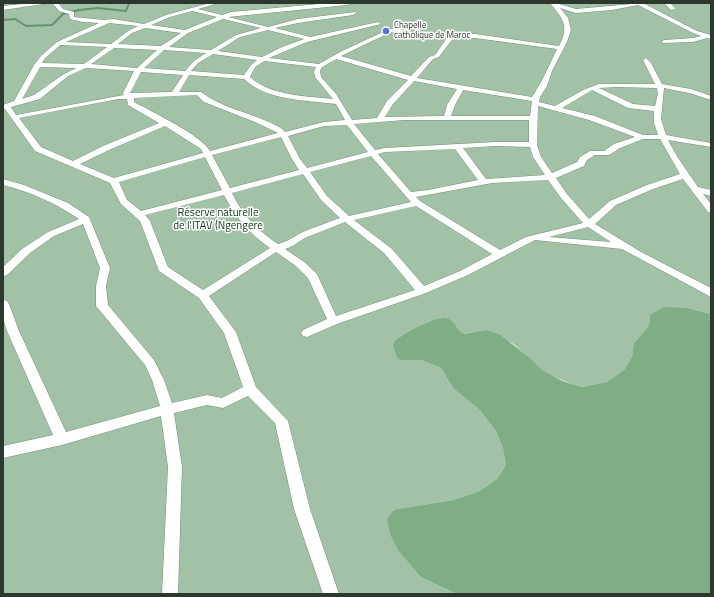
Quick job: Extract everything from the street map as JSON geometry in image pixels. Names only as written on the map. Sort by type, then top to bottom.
[{"type":"street","points":[[6,6],[47,3]]},
{"type":"street","points":[[216,3],[168,16],[143,26],[125,35],[85,66],[66,75],[37,97],[5,107],[38,148],[52,157],[74,164],[114,181],[149,169],[324,124],[380,119],[533,118]]},
{"type":"street","points":[[333,321],[314,276],[300,264],[258,235],[246,223],[236,210],[204,148],[194,139],[131,103],[129,96],[126,93],[137,75],[138,70],[163,48],[186,32],[223,16],[241,12],[347,3]]},
{"type":"street","points":[[569,3],[582,11]]},
{"type":"street","points":[[554,4],[573,11],[582,11],[639,3],[709,37]]},
{"type":"street","points":[[666,3],[672,9]]},
{"type":"street","points":[[59,4],[61,10],[72,13],[72,18],[84,21],[108,21],[186,32]]},
{"type":"street","points":[[554,4],[565,18],[568,30],[536,102],[533,118],[533,145],[537,157],[564,196],[589,224],[624,247],[710,291]]},
{"type":"street","points":[[193,10],[223,16],[310,39]]},
{"type":"street","points":[[176,93],[187,73],[196,62],[238,36],[306,19],[353,13]]},
{"type":"street","points":[[18,103],[21,94],[43,57],[59,43],[78,33],[108,21]]},
{"type":"street","points":[[246,77],[253,65],[273,52],[310,39],[378,24]]},
{"type":"street","points":[[346,30],[376,38]]},
{"type":"street","points":[[413,33],[390,30],[320,66],[317,71],[318,77],[334,95],[348,121],[363,142],[374,153],[402,188],[417,203],[499,254]]},
{"type":"street","points":[[380,119],[390,103],[431,58],[437,56],[451,36],[475,36],[560,48]]},
{"type":"street","points":[[664,42],[693,40],[709,37]]},
{"type":"street","points":[[59,43],[113,44],[213,51],[320,66]]},
{"type":"street","points":[[336,57],[362,67],[412,79],[536,102],[579,114],[642,137]]},
{"type":"street","points":[[646,60],[662,91],[656,116],[664,137],[684,175],[711,210]]},
{"type":"street","points":[[37,65],[85,66],[246,77]]},
{"type":"street","points":[[246,77],[250,83],[269,91],[337,102]]},
{"type":"street","points":[[557,108],[593,88],[617,85],[660,85],[694,90],[711,98]]},
{"type":"street","points":[[447,118],[451,105],[461,88]]},
{"type":"street","points":[[593,88],[631,106],[658,109]]},
{"type":"street","points":[[14,117],[129,96],[199,93],[207,100],[268,125],[284,135],[296,159],[324,198],[346,219],[388,251],[422,291]]},
{"type":"street","points":[[576,98],[583,106],[579,114]]},
{"type":"street","points":[[74,164],[106,148],[166,123]]},
{"type":"street","points":[[409,195],[428,193],[483,181],[550,176],[581,164],[583,159],[593,153],[606,153],[617,146],[642,137],[664,137],[709,142]]},
{"type":"street","points":[[140,214],[227,191],[272,181],[374,153],[394,150],[495,144],[533,145]]},
{"type":"street","points":[[457,146],[483,181]]},
{"type":"street","points":[[307,333],[333,321],[422,291],[464,273],[529,239],[589,224],[614,203],[650,187],[684,175]]},
{"type":"street","points":[[114,181],[120,196],[127,205],[140,214],[145,221],[162,269],[203,295],[230,332],[250,389],[281,421],[302,509],[331,594]]},
{"type":"street","points":[[3,182],[21,187],[65,204],[86,219],[104,268],[101,286],[102,306],[150,363],[167,409],[175,467],[170,594]]},
{"type":"street","points":[[695,189],[711,193]]},
{"type":"street","points":[[203,295],[276,248],[288,245],[296,239],[313,231],[346,219],[417,203]]},
{"type":"street","points":[[3,273],[26,251],[51,234],[86,219]]},
{"type":"street","points":[[529,239],[624,247]]},
{"type":"street","points":[[3,304],[13,331],[62,439]]},
{"type":"street","points":[[3,452],[62,439],[167,409],[207,400],[223,403],[250,389]]},
{"type":"green space","name":"Réserve naturelle de l'ITAV (Ngengere","points":[[3,3],[711,3],[711,314],[687,308],[650,322],[647,328],[634,343],[632,357],[624,370],[607,382],[580,387],[550,375],[542,370],[514,344],[486,330],[465,334],[450,320],[444,318],[427,322],[400,360],[422,360],[441,368],[454,389],[480,410],[496,431],[503,448],[506,465],[497,479],[480,491],[454,500],[398,509],[421,577],[457,594],[3,594]]},
{"type":"green space","points":[[664,307],[687,308],[711,314],[711,594],[457,594],[421,577],[398,550],[390,534],[387,519],[393,511],[454,500],[480,491],[497,479],[506,465],[503,448],[496,431],[480,410],[454,389],[441,368],[422,360],[400,360],[397,357],[393,345],[395,341],[413,329],[430,321],[444,318],[449,319],[460,331],[465,334],[486,330],[499,334],[530,358],[542,370],[562,381],[581,387],[607,382],[624,370],[632,357],[634,343],[647,328],[650,322],[650,315]]},
{"type":"waterway","points":[[3,20],[15,19],[26,26],[52,25],[63,14],[79,10],[98,8],[126,11],[129,3]]},
{"type":"place","name":"Chapelle catholique de Maroc","points":[[386,31]]}]
